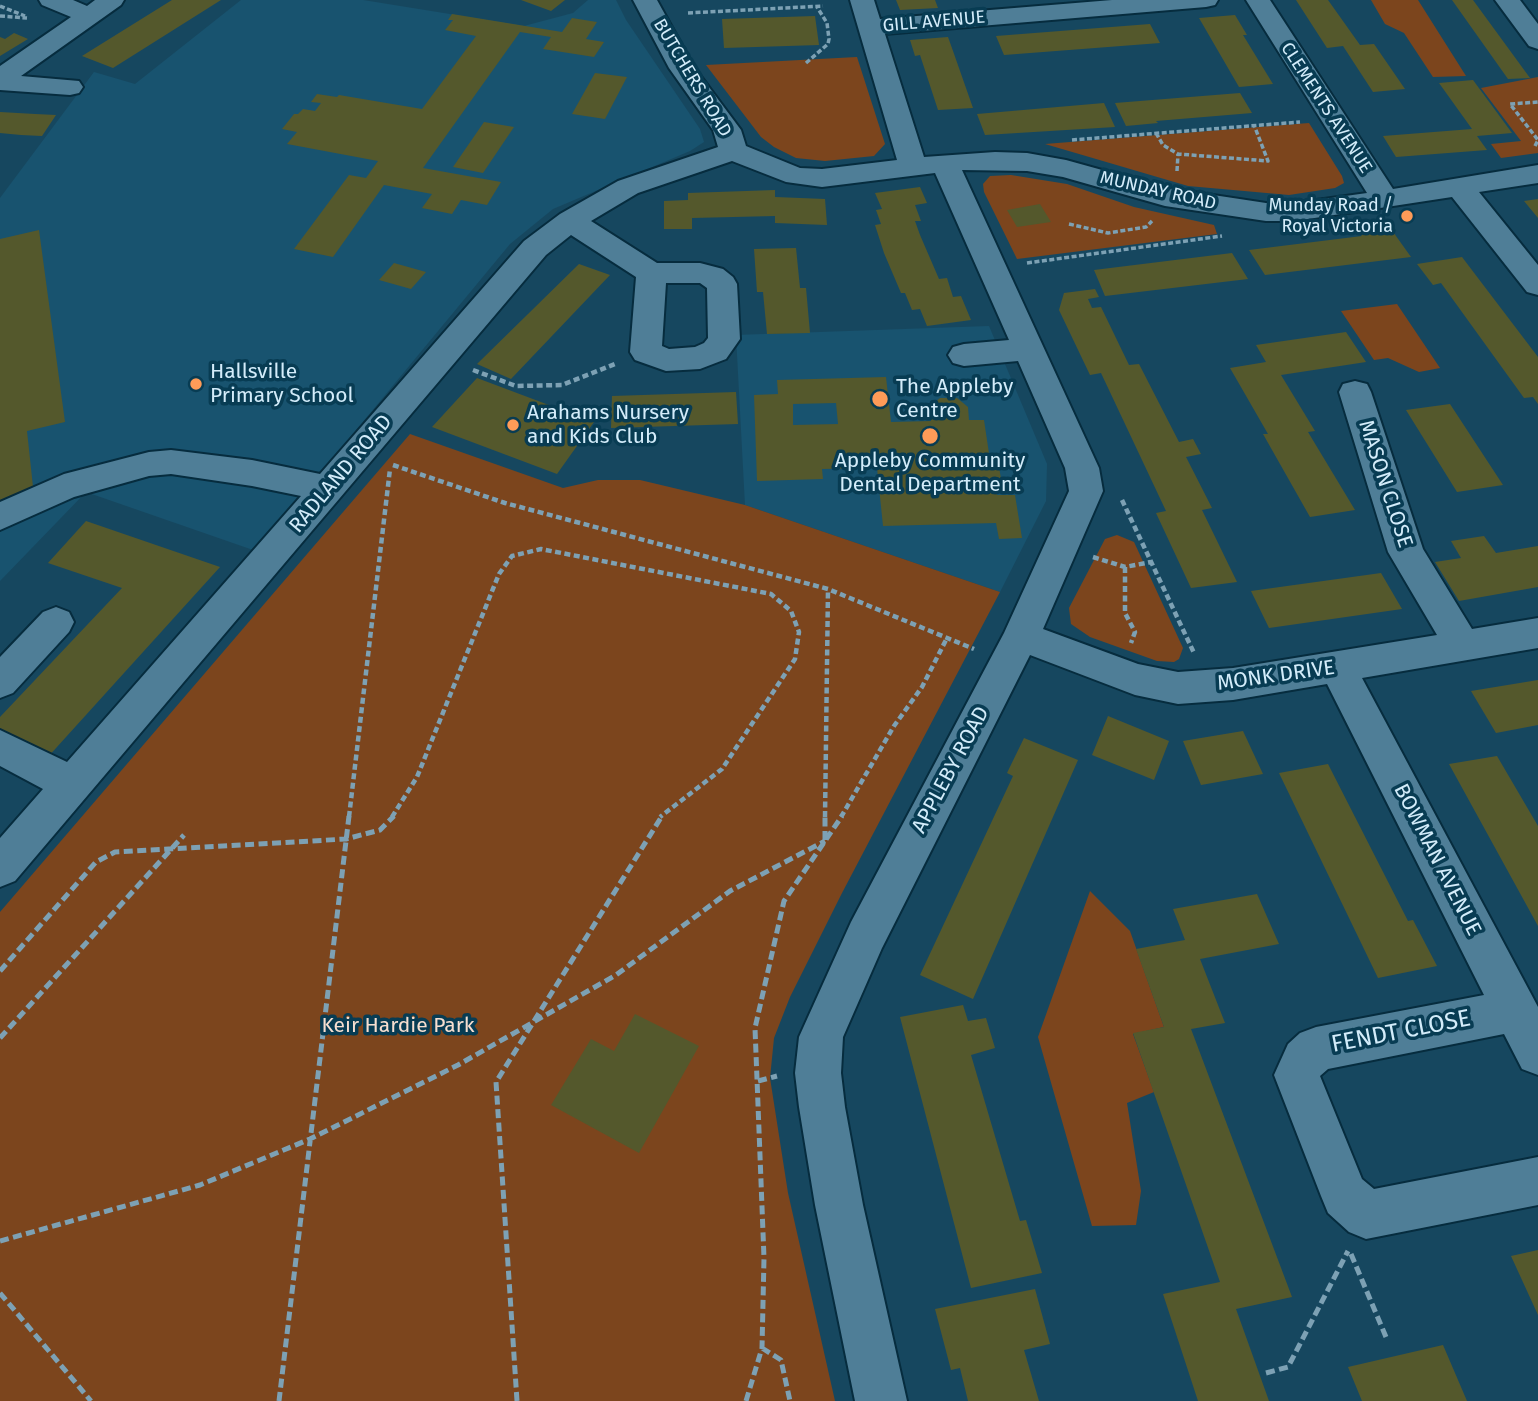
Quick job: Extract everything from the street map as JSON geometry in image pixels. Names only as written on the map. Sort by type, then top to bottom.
[{"type":"street","points":[[51,0],[89,15]]},
{"type":"street","points":[[0,81],[7,73],[112,0]]},
{"type":"street","points":[[862,0],[913,166]]},
{"type":"street","name":"GILL AVENUE","points":[[871,27],[1206,0]]},
{"type":"street","points":[[1507,0],[1538,41]]},
{"type":"street","name":"BUTCHERS ROAD","points":[[649,7],[682,68],[727,130],[733,151],[796,176],[822,178],[945,163]]},
{"type":"street","name":"CLEMENTS AVENUE","points":[[1263,9],[1385,199]]},
{"type":"street","points":[[0,81],[70,87]]},
{"type":"street","name":"RADLAND ROAD","points":[[0,868],[535,248],[570,221],[628,187],[733,151]]},
{"type":"street","name":"MUNDAY ROAD","points":[[945,163],[995,160],[1027,162],[1066,169],[1165,197],[1266,212],[1295,212],[1459,186],[1536,162]]},
{"type":"street","name":"APPLEBY ROAD","points":[[881,1401],[839,1205],[822,1107],[818,1073],[821,1037],[866,936],[1021,635],[1086,491],[1082,468],[945,163]]},
{"type":"street","points":[[1459,186],[1538,285]]},
{"type":"street","points":[[570,221],[651,273],[700,273],[712,276],[722,284],[724,339],[715,351],[700,358],[666,360],[646,352],[651,273]]},
{"type":"street","points":[[964,355],[1028,349]]},
{"type":"street","name":"MASON CLOSE","points":[[1355,392],[1406,552],[1463,646]]},
{"type":"street","points":[[0,516],[64,487],[149,464],[172,462],[225,468],[329,488]]},
{"type":"street","points":[[0,682],[57,622]]},
{"type":"street","name":"MONK DRIVE","points":[[1021,635],[1135,678],[1178,688],[1233,684],[1538,633]]},
{"type":"street","name":"BOWMAN AVENUE","points":[[1337,667],[1538,1053]]},
{"type":"street","points":[[0,747],[73,785]]},
{"type":"street","name":"FENDT CLOSE","points":[[1516,1010],[1316,1049],[1304,1060],[1297,1075],[1345,1196],[1366,1215],[1538,1181]]},
{"type":"path","points":[[746,0],[747,10]]},
{"type":"path","points":[[0,6],[30,19]]},
{"type":"path","points":[[806,63],[828,44],[829,39],[827,23],[816,6]]},
{"type":"path","points":[[649,7],[747,10],[823,6]]},
{"type":"path","points":[[1536,162],[1538,140],[1510,104],[1538,102]]},
{"type":"path","points":[[1064,140],[1303,121]]},
{"type":"path","points":[[1156,133],[1163,145],[1178,154],[1268,161],[1254,125]]},
{"type":"path","points":[[1069,224],[1108,233],[1127,232],[1146,227],[1155,219]]},
{"type":"path","points":[[1027,263],[1232,235]]},
{"type":"path","points":[[439,358],[516,386],[562,385],[646,352]]},
{"type":"path","points":[[279,1401],[391,465],[505,503],[828,589],[978,651]]},
{"type":"path","points":[[1118,493],[1195,655]]},
{"type":"path","points":[[0,971],[96,862],[115,852],[346,839],[380,830],[399,810],[417,777],[499,574],[512,556],[541,549],[771,594],[791,611],[799,632],[795,659],[722,769],[659,818],[496,1082],[517,1401]]},
{"type":"path","points":[[1089,556],[1125,567],[1151,562]]},
{"type":"path","points":[[1125,567],[1125,613],[1135,632],[1130,645]]},
{"type":"path","points":[[825,841],[828,589]]},
{"type":"path","points":[[746,1401],[762,1348],[764,1258],[755,1028],[784,901],[852,800],[894,726],[922,687],[947,638]]},
{"type":"path","points":[[0,1038],[184,835]]},
{"type":"path","points":[[0,1241],[200,1185],[310,1139],[458,1065],[616,975],[730,891],[825,841]]},
{"type":"path","points":[[758,1081],[782,1075]]},
{"type":"path","points":[[1266,1373],[1288,1367],[1349,1249],[1386,1337]]},
{"type":"path","points":[[0,1293],[91,1401]]},
{"type":"path","points":[[762,1348],[781,1360],[790,1401]]},
{"type":"shaded area","name":"Hallsville Primary School","points":[[241,0],[363,0],[524,26],[573,13],[588,0],[616,0],[626,20],[700,129],[704,142],[690,151],[553,209],[510,244],[256,551],[86,492],[0,581],[0,198],[94,72],[135,84]]},
{"type":"shaded area","name":"The Appleby Centre","points":[[989,326],[1047,464],[1046,501],[1000,592],[745,505],[736,335]]},
{"type":"green space","points":[[1371,0],[1418,0],[1466,76],[1433,77],[1404,33],[1385,24]]},
{"type":"green space","points":[[857,57],[885,144],[874,156],[825,161],[796,158],[761,137],[706,65]]},
{"type":"green space","points":[[1538,77],[1538,153],[1501,158],[1491,144],[1521,141],[1481,88]]},
{"type":"green space","points":[[1309,123],[1344,183],[1335,188],[1289,195],[1188,186],[1045,144]]},
{"type":"green space","points":[[1011,175],[1067,184],[1134,207],[1214,225],[1217,234],[1017,259],[984,192],[983,184],[990,176]]},
{"type":"green space","points":[[1397,304],[1440,368],[1419,372],[1388,358],[1374,360],[1341,311]]},
{"type":"green space","name":"Keir Hardie Park","points":[[410,434],[563,488],[598,480],[640,480],[745,505],[1000,592],[842,893],[790,997],[774,1038],[770,1078],[788,1193],[835,1401],[0,1401],[0,912]]},
{"type":"green space","points":[[1117,535],[1134,542],[1183,648],[1179,659],[1174,662],[1157,661],[1090,637],[1071,624],[1069,608],[1105,539]]},
{"type":"green space","points":[[1090,891],[1130,931],[1164,1027],[1133,1034],[1154,1092],[1127,1103],[1141,1191],[1136,1225],[1092,1226],[1038,1037]]},
{"type":"building","points":[[172,0],[221,0],[113,68],[82,56]]},
{"type":"building","points":[[521,0],[565,0],[551,11]]},
{"type":"building","points":[[896,0],[935,0],[938,8],[900,10]]},
{"type":"building","points":[[1296,0],[1328,0],[1360,45],[1374,44],[1405,89],[1373,92],[1343,46],[1327,48]]},
{"type":"building","points":[[1452,0],[1473,0],[1530,78],[1508,79]]},
{"type":"building","points":[[452,14],[562,32],[572,18],[597,22],[586,39],[604,42],[594,57],[543,49],[551,37],[520,32],[423,168],[501,182],[487,205],[461,200],[452,214],[422,208],[432,194],[384,185],[333,257],[294,249],[349,175],[366,178],[378,161],[287,144],[297,132],[282,129],[294,114],[303,109],[315,111],[321,103],[311,102],[317,94],[339,95],[422,109],[476,36],[445,30],[453,20],[448,20]]},
{"type":"building","points":[[1235,15],[1247,35],[1243,35],[1273,84],[1239,87],[1199,18]]},
{"type":"building","points":[[815,16],[819,45],[724,48],[722,19]]},
{"type":"building","points":[[1150,24],[1160,43],[1004,55],[996,36]]},
{"type":"building","points":[[14,33],[28,39],[0,56],[0,37],[5,39]]},
{"type":"building","points":[[948,37],[973,108],[938,110],[920,55],[915,56],[910,40]]},
{"type":"building","points":[[595,73],[627,77],[605,119],[572,114]]},
{"type":"building","points":[[1473,80],[1512,133],[1477,136],[1487,150],[1396,157],[1383,136],[1472,129],[1439,83]]},
{"type":"building","points":[[1240,93],[1252,113],[1126,126],[1115,103]]},
{"type":"building","points":[[1104,103],[1115,127],[985,135],[977,114]]},
{"type":"building","points":[[0,112],[56,115],[42,136],[21,135],[0,133]]},
{"type":"building","points":[[484,122],[514,127],[483,173],[453,167]]},
{"type":"building","points":[[920,187],[927,203],[915,205],[921,221],[915,221],[920,235],[939,279],[947,278],[953,297],[961,296],[971,320],[927,326],[920,309],[912,310],[905,293],[901,293],[884,253],[875,225],[881,224],[876,210],[882,209],[875,193]]},
{"type":"building","points":[[775,190],[775,197],[825,199],[827,225],[775,223],[775,216],[692,218],[692,229],[664,229],[664,201],[688,200],[688,193]]},
{"type":"building","points":[[1538,199],[1538,218],[1524,201]]},
{"type":"building","points":[[1040,204],[1051,222],[1017,227],[1007,210]]},
{"type":"building","points":[[1391,229],[1411,257],[1265,275],[1249,250],[1362,236],[1359,233]]},
{"type":"building","points":[[39,230],[65,422],[27,431],[34,496],[0,504],[0,239]]},
{"type":"building","points":[[796,248],[800,288],[806,288],[810,333],[767,334],[763,292],[757,292],[754,249]]},
{"type":"building","points":[[1232,253],[1248,279],[1105,296],[1094,270]]},
{"type":"building","points":[[1462,257],[1538,357],[1538,404],[1533,397],[1524,398],[1441,283],[1433,285],[1417,264]]},
{"type":"building","points":[[394,263],[426,272],[411,289],[379,280]]},
{"type":"building","points":[[579,264],[610,275],[511,379],[477,364]]},
{"type":"building","points":[[1095,289],[1099,297],[1088,299],[1092,308],[1101,307],[1129,365],[1139,364],[1179,442],[1193,439],[1201,454],[1186,457],[1212,508],[1202,510],[1237,582],[1191,588],[1156,513],[1166,511],[1101,373],[1090,375],[1059,310],[1064,293]]},
{"type":"building","points":[[1346,332],[1366,362],[1281,375],[1315,431],[1308,432],[1355,510],[1310,517],[1263,434],[1268,434],[1230,368],[1266,362],[1256,345]]},
{"type":"building","points":[[886,377],[891,422],[931,421],[929,407],[940,398],[957,398],[968,407],[969,420],[984,420],[990,460],[998,460],[1001,479],[995,479],[997,495],[1015,495],[1022,538],[999,539],[996,523],[883,526],[877,468],[822,469],[823,479],[757,481],[754,395],[778,394],[777,380]],"holes":[[[836,403],[838,424],[793,425],[793,404]]]},
{"type":"building","name":"Arahams Nursery and Kids Club","points":[[477,378],[594,422],[557,474],[432,427]]},
{"type":"building","points":[[736,392],[738,424],[611,428],[612,396]]},
{"type":"building","points":[[1450,404],[1503,485],[1457,492],[1406,410]]},
{"type":"building","points":[[86,521],[220,567],[47,758],[0,730],[0,717],[122,588],[48,563]]},
{"type":"building","points":[[1484,536],[1496,553],[1538,546],[1538,587],[1459,601],[1435,562],[1461,558],[1451,541]]},
{"type":"building","points":[[1381,573],[1402,609],[1269,628],[1251,591]]},
{"type":"building","points":[[1538,680],[1538,725],[1496,733],[1471,691]]},
{"type":"building","points":[[1108,716],[1169,741],[1154,780],[1092,755]]},
{"type":"building","points":[[1243,731],[1263,774],[1201,785],[1183,741]]},
{"type":"building","points":[[1024,738],[1078,760],[973,999],[920,975],[1013,776],[1007,773]]},
{"type":"building","points":[[1497,756],[1538,826],[1538,926],[1449,764]]},
{"type":"building","points":[[1328,764],[1408,921],[1413,920],[1437,966],[1378,978],[1279,773]]},
{"type":"building","points":[[1257,894],[1279,944],[1200,959],[1225,1023],[1191,1029],[1292,1297],[1236,1309],[1269,1401],[1198,1401],[1163,1294],[1220,1282],[1133,1033],[1164,1027],[1136,949],[1185,940],[1173,909]]},
{"type":"building","points":[[963,1005],[968,1021],[986,1018],[995,1048],[971,1055],[1020,1221],[1026,1220],[1042,1273],[971,1288],[900,1017]]},
{"type":"building","points":[[635,1014],[699,1046],[639,1153],[551,1105],[591,1039],[614,1051]]},
{"type":"building","points":[[1538,1250],[1538,1315],[1511,1256]]},
{"type":"building","points":[[1035,1289],[1050,1344],[1024,1350],[1039,1401],[968,1401],[960,1368],[951,1370],[935,1309]]},
{"type":"building","points":[[1443,1345],[1467,1401],[1362,1401],[1348,1367]]},
{"type":"place","name":"Munday Road / Royal Victoria","points":[[1407,216]]},
{"type":"place","name":"Hallsville Primary School","points":[[196,384]]},
{"type":"place","name":"The Appleby Centre","points":[[880,399]]},
{"type":"place","name":"Arahams Nursery and Kids Club","points":[[513,425]]},
{"type":"place","name":"Appleby Community Dental Department","points":[[930,436]]}]
